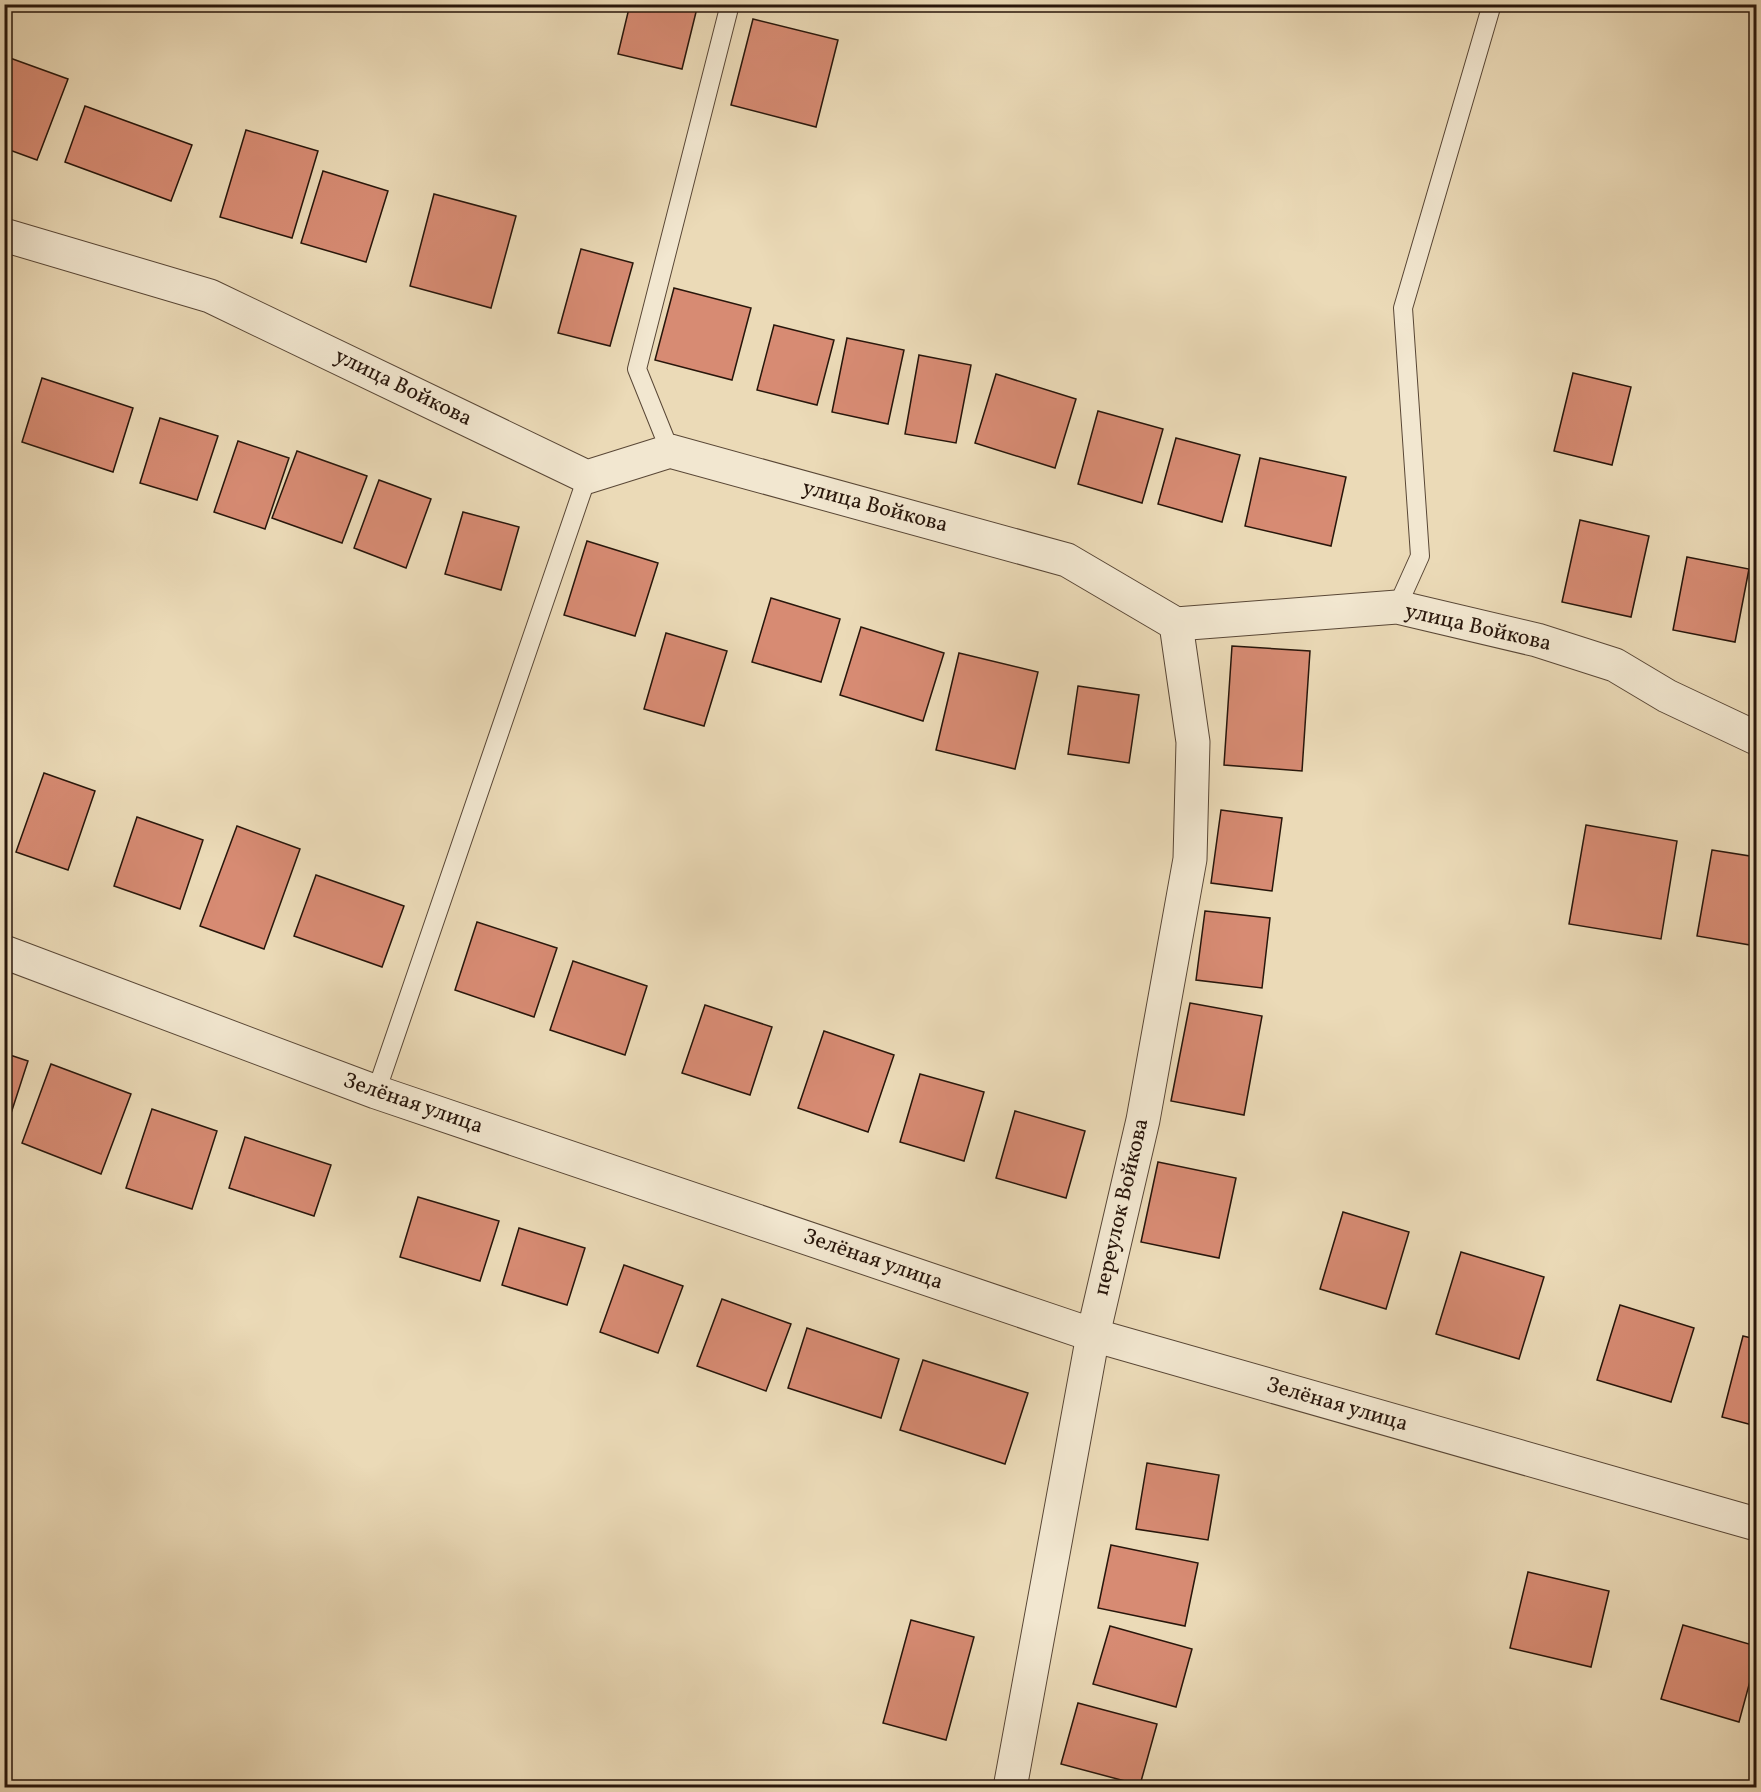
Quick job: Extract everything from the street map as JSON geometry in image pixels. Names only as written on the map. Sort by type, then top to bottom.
[{"type":"street","name":"улица Войкова","points":[[4,235],[210,296],[588,477]]},
{"type":"street","points":[[588,477],[670,451]]},
{"type":"street","name":"улица Войкова","points":[[670,451],[1067,560],[1176,624],[1397,607],[1537,640],[1615,665],[1667,696],[1756,738]]},
{"type":"street","name":"переулок Войкова","points":[[1010,1788],[1093,1335],[1143,1120],[1190,859],[1193,742],[1176,624]]},
{"type":"street","name":"Зелёная улица","points":[[4,952],[376,1092],[1093,1335],[1756,1524]]},
{"type":"lane","points":[[670,451],[636,369],[730,4]]},
{"type":"lane","points":[[1397,607],[1420,556],[1403,308],[1492,4]]},
{"type":"lane","points":[[376,1092],[588,477]]},
{"type":"building","points":[[630,4],[698,4],[682,69],[618,54]]},
{"type":"building","points":[[753,19],[838,40],[816,127],[731,105]]},
{"type":"building","points":[[10,58],[68,79],[37,160],[4,148],[4,73]]},
{"type":"building","points":[[85,106],[192,145],[171,201],[65,162]]},
{"type":"building","points":[[246,130],[318,151],[292,238],[220,217]]},
{"type":"building","points":[[323,171],[388,191],[366,262],[301,243]]},
{"type":"building","points":[[434,194],[516,216],[491,308],[410,286]]},
{"type":"building","points":[[581,249],[633,263],[610,346],[558,333]]},
{"type":"building","points":[[674,288],[751,308],[732,380],[655,360]]},
{"type":"building","points":[[774,325],[834,340],[817,405],[757,390]]},
{"type":"building","points":[[847,338],[904,350],[888,424],[832,412]]},
{"type":"building","points":[[919,355],[971,365],[956,443],[905,434]]},
{"type":"building","points":[[1573,373],[1631,387],[1612,465],[1554,451]]},
{"type":"building","points":[[996,374],[1076,399],[1055,468],[975,443]]},
{"type":"building","points":[[42,378],[133,408],[113,472],[22,442]]},
{"type":"building","points":[[1098,411],[1163,429],[1142,503],[1078,484]]},
{"type":"building","points":[[160,418],[218,436],[197,500],[140,483]]},
{"type":"building","points":[[1176,438],[1240,455],[1222,522],[1158,504]]},
{"type":"building","points":[[238,441],[289,458],[265,529],[214,512]]},
{"type":"building","points":[[297,451],[367,476],[342,543],[272,518]]},
{"type":"building","points":[[1260,458],[1346,477],[1331,546],[1245,526]]},
{"type":"building","points":[[379,480],[431,499],[406,568],[354,548]]},
{"type":"building","points":[[463,512],[519,527],[501,590],[445,574]]},
{"type":"building","points":[[1580,520],[1649,536],[1631,617],[1562,602]]},
{"type":"building","points":[[587,541],[658,563],[635,636],[564,615]]},
{"type":"building","points":[[1687,557],[1749,569],[1735,642],[1673,630]]},
{"type":"building","points":[[771,598],[840,619],[821,682],[752,662]]},
{"type":"building","points":[[861,627],[944,653],[923,721],[840,695]]},
{"type":"building","points":[[666,633],[727,651],[704,726],[644,709]]},
{"type":"building","points":[[1232,646],[1310,651],[1302,771],[1224,765]]},
{"type":"building","points":[[959,653],[1038,672],[1015,769],[936,750]]},
{"type":"building","points":[[1078,686],[1139,695],[1129,763],[1068,754]]},
{"type":"building","points":[[44,773],[95,791],[68,870],[16,852]]},
{"type":"building","points":[[1221,810],[1282,818],[1272,891],[1211,883]]},
{"type":"building","points":[[137,817],[203,840],[180,909],[114,886]]},
{"type":"building","points":[[1586,825],[1677,841],[1661,939],[1569,924]]},
{"type":"building","points":[[237,826],[300,849],[264,949],[200,926]]},
{"type":"building","points":[[1712,850],[1756,857],[1756,946],[1697,936]]},
{"type":"building","points":[[316,875],[404,906],[382,967],[294,936]]},
{"type":"building","points":[[1205,911],[1270,918],[1262,988],[1196,980]]},
{"type":"building","points":[[477,922],[557,948],[534,1017],[455,990]]},
{"type":"building","points":[[573,961],[647,986],[625,1055],[550,1030]]},
{"type":"building","points":[[1190,1003],[1262,1016],[1244,1115],[1171,1101]]},
{"type":"building","points":[[705,1005],[772,1027],[750,1095],[682,1073]]},
{"type":"building","points":[[824,1031],[894,1055],[868,1132],[798,1108]]},
{"type":"building","points":[[4,1053],[28,1061],[4,1135]]},
{"type":"building","points":[[51,1064],[131,1094],[101,1174],[22,1143]]},
{"type":"building","points":[[920,1074],[984,1092],[964,1161],[900,1142]]},
{"type":"building","points":[[152,1109],[217,1131],[192,1209],[126,1188]]},
{"type":"building","points":[[1015,1111],[1085,1131],[1066,1198],[996,1178]]},
{"type":"building","points":[[245,1137],[331,1165],[314,1216],[229,1188]]},
{"type":"building","points":[[1158,1162],[1236,1178],[1219,1258],[1141,1242]]},
{"type":"building","points":[[418,1197],[499,1221],[480,1281],[400,1257]]},
{"type":"building","points":[[1343,1212],[1409,1232],[1386,1309],[1320,1289]]},
{"type":"building","points":[[519,1228],[585,1248],[567,1305],[502,1285]]},
{"type":"building","points":[[1461,1252],[1544,1277],[1519,1359],[1436,1334]]},
{"type":"building","points":[[624,1265],[683,1286],[658,1353],[600,1332]]},
{"type":"building","points":[[722,1299],[791,1324],[766,1391],[697,1366]]},
{"type":"building","points":[[1620,1305],[1694,1328],[1671,1402],[1597,1380]]},
{"type":"building","points":[[807,1328],[899,1359],[881,1418],[788,1388]]},
{"type":"building","points":[[1743,1336],[1756,1339],[1756,1426],[1722,1417]]},
{"type":"building","points":[[923,1360],[1028,1393],[1005,1464],[900,1430]]},
{"type":"building","points":[[1147,1463],[1219,1475],[1208,1540],[1136,1529]]},
{"type":"building","points":[[1111,1545],[1198,1563],[1185,1626],[1098,1608]]},
{"type":"building","points":[[1528,1572],[1609,1591],[1591,1667],[1510,1648]]},
{"type":"building","points":[[911,1620],[974,1637],[946,1740],[883,1723]]},
{"type":"building","points":[[1683,1625],[1756,1646],[1756,1659],[1739,1722],[1661,1699]]},
{"type":"building","points":[[1110,1626],[1192,1649],[1176,1707],[1093,1684]]},
{"type":"building","points":[[1078,1703],[1157,1724],[1140,1785],[1061,1764]]},
{"type":"building","points":[[1053,1782],[1075,1788],[1051,1788]]}]
